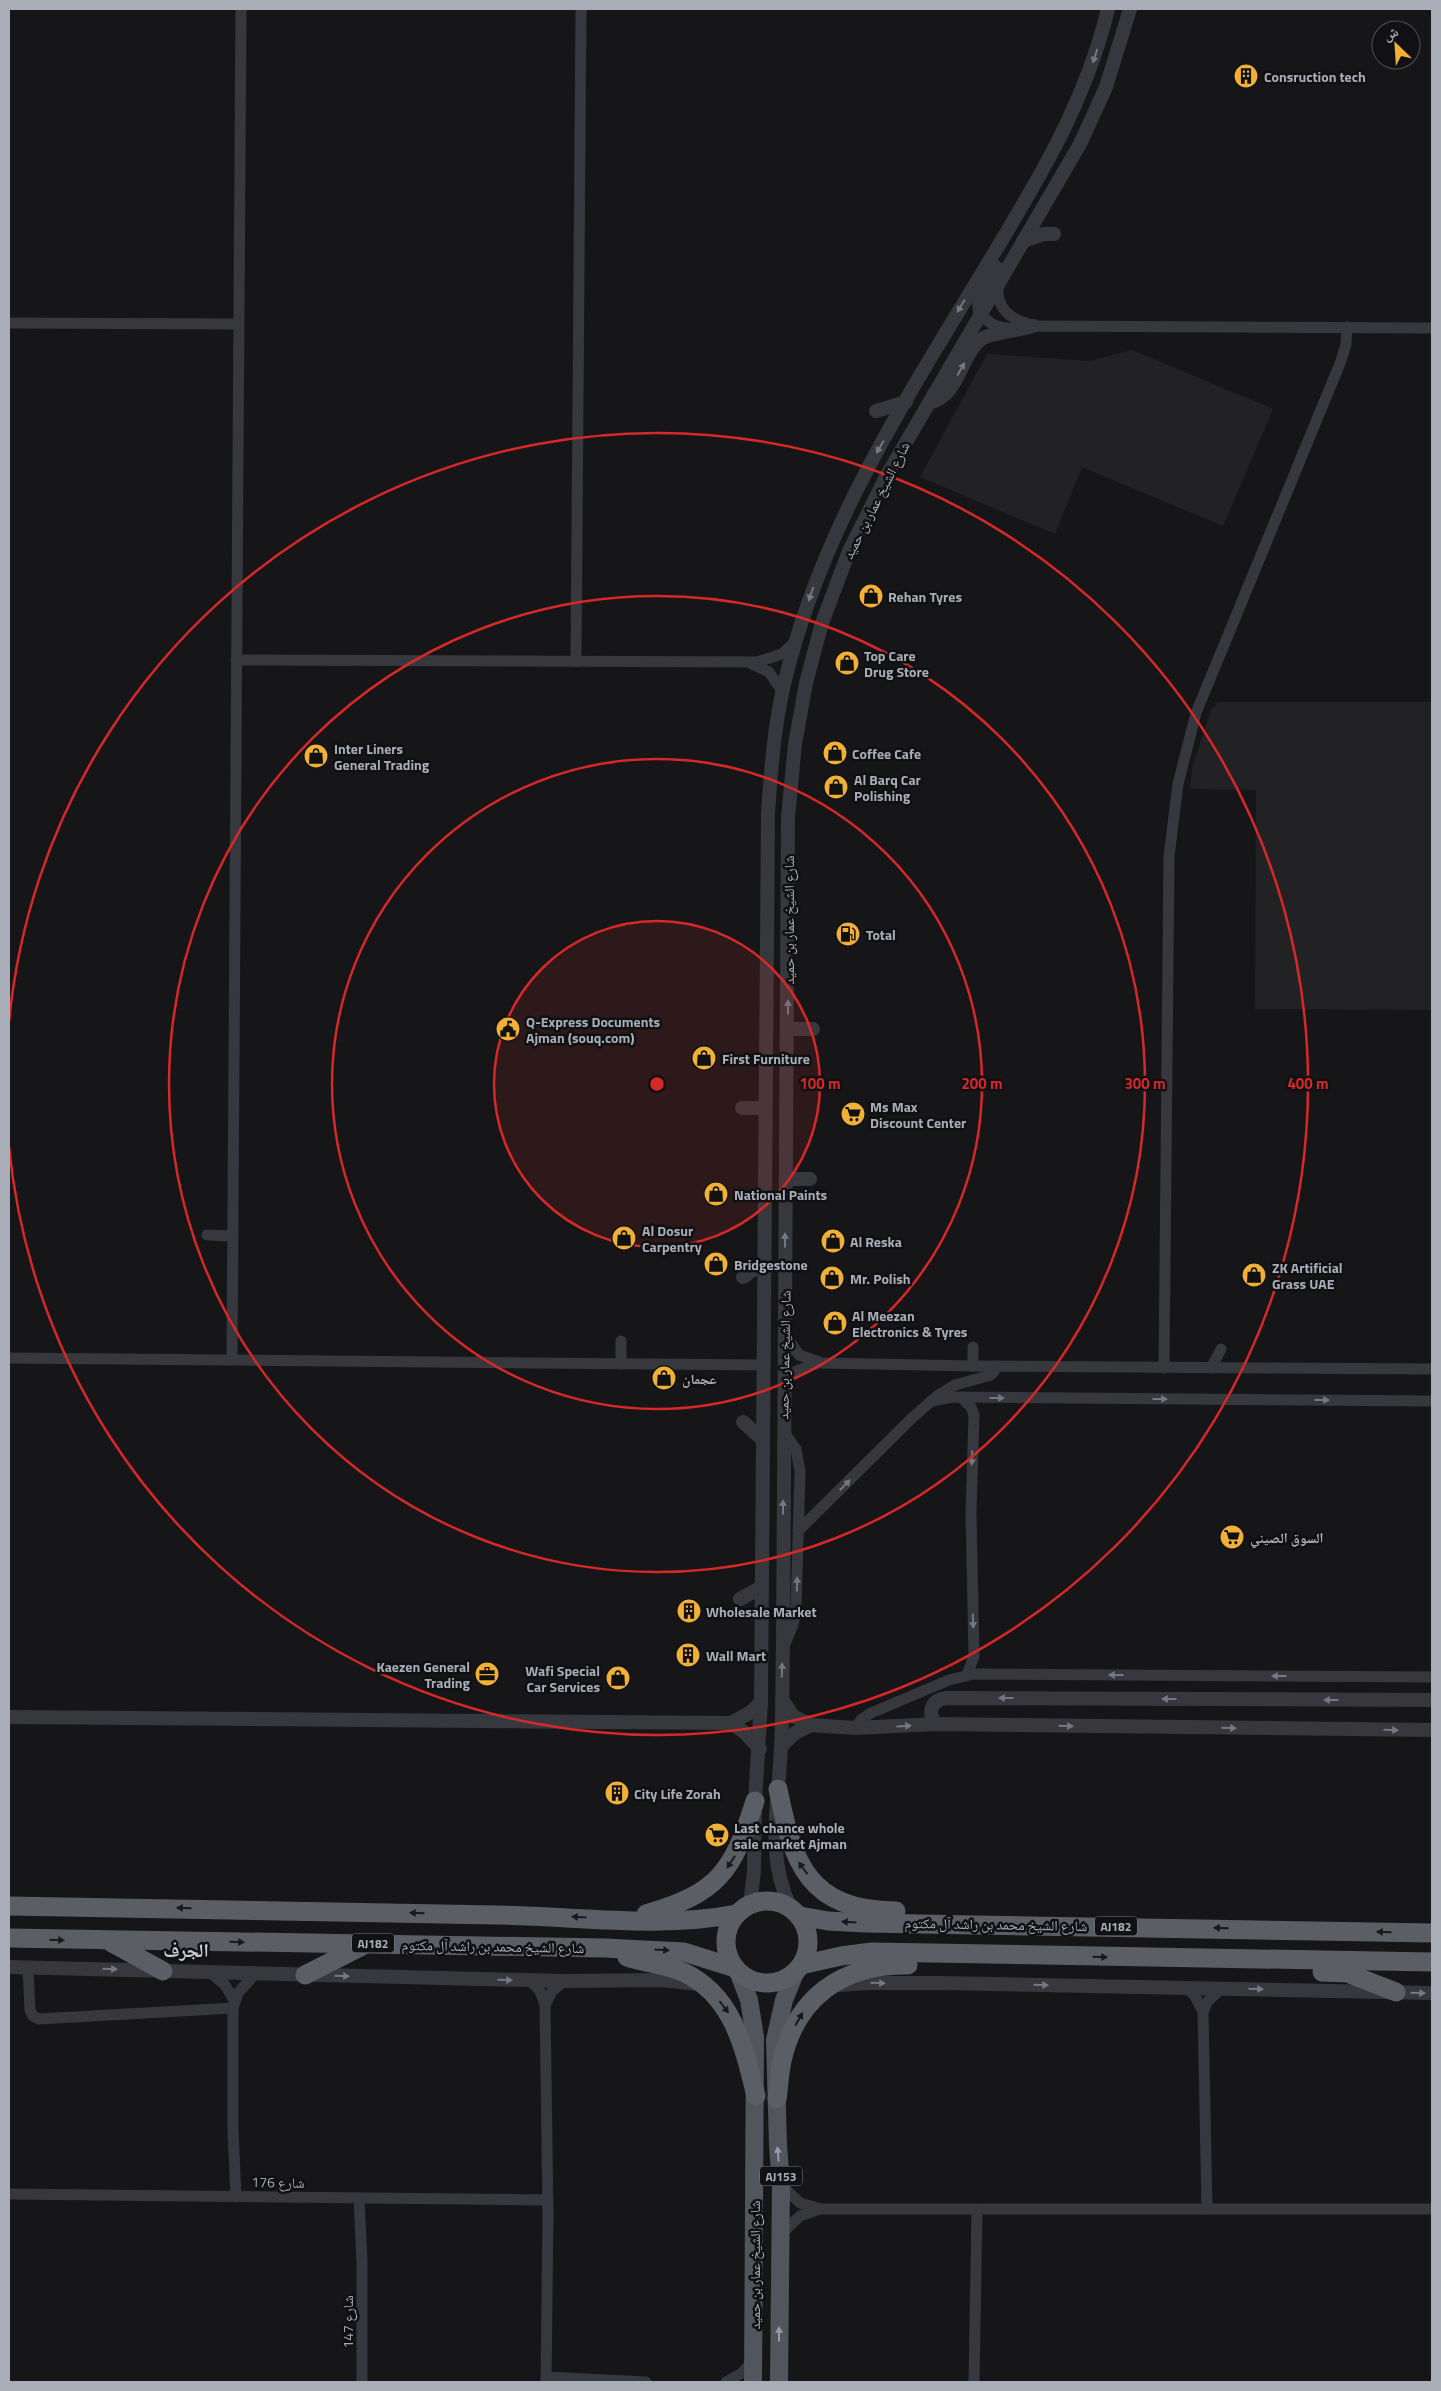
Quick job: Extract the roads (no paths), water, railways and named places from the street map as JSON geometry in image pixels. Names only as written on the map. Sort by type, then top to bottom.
[{"type":"highway","points":[[778,1788],[792,1845],[799,1863],[819,1888],[831,1897],[861,1908],[932,1912],[957,1923]]},
{"type":"highway","points":[[628,1920],[690,1899],[717,1880],[736,1854],[755,1800]]},
{"type":"highway","points":[[9,1906],[516,1915],[694,1921],[743,1910],[770,1901],[795,1912],[806,1928],[809,1940],[807,1954],[798,1969]]},
{"type":"highway","points":[[743,1910],[731,1922],[726,1941],[730,1960],[736,1969],[756,1982],[766,1983],[776,1982],[798,1969],[841,1956],[872,1952],[964,1956],[1432,1962]]},
{"type":"highway","name":"شارع الشيخ محمد بن راشد آل مكتوم","points":[[795,1912],[847,1922],[1432,1933]]},
{"type":"highway","name":"شارع الشيخ محمد بن راشد آل مكتوم","points":[[9,1938],[605,1948],[684,1952],[736,1969]]},
{"type":"highway","points":[[108,1941],[163,1971]]},
{"type":"highway","points":[[304,1975],[366,1943]]},
{"type":"highway","points":[[605,1948],[629,1958],[682,1971],[703,1985],[726,2009],[739,2032],[756,2096]]},
{"type":"highway","points":[[777,2100],[782,2061],[790,2036],[799,2017],[811,2001],[830,1986],[847,1976],[878,1966],[940,1966],[954,1962],[964,1956]]},
{"type":"highway","points":[[1270,1960],[1288,1968],[1347,1974],[1396,1992]]},
{"type":"main road","name":"شارع الشيخ عمار بن حميد","points":[[736,1969],[747,1993],[754,2024],[756,2096],[753,2382]]},
{"type":"main road","name":"شارع الشيخ عمار بن حميد","points":[[779,2382],[782,2185],[778,2145],[777,2027],[784,2000],[798,1969]]},
{"type":"street","points":[[232,1359],[241,9]]},
{"type":"street","points":[[576,662],[581,9]]},
{"type":"street","name":"شارع الشيخ عمار بن حميد","points":[[743,1910],[754,1871],[755,1800],[760,1749],[768,812],[774,740],[782,691],[819,569],[838,526],[858,485],[906,402],[1049,162],[1068,124],[1092,64],[1108,9]]},
{"type":"street","name":"شارع الشيخ عمار بن حميد","points":[[795,1912],[780,1883],[775,1855],[781,1746],[783,1647],[783,1431],[790,793],[796,737],[806,683],[822,623],[848,551],[880,488],[1023,241],[1064,174],[1090,125],[1112,69],[1130,9]]},
{"type":"street","points":[[1027,199],[1024,217],[980,296],[979,305],[982,314],[990,324],[1002,328],[1033,326],[1432,328]]},
{"type":"street","points":[[1023,241],[1046,233],[1054,234]]},
{"type":"street","points":[[998,285],[999,299],[1004,311],[1015,320],[1033,326]]},
{"type":"street","points":[[9,323],[238,324]]},
{"type":"street","points":[[929,403],[939,399],[948,392],[974,348],[985,336],[1018,331],[1033,326]]},
{"type":"street","points":[[1164,1368],[1169,856],[1178,784],[1186,748],[1200,704],[1341,361],[1346,344],[1347,327]]},
{"type":"street","points":[[876,411],[906,402]]},
{"type":"street","points":[[236,660],[748,662],[774,658],[796,642]]},
{"type":"street","points":[[748,662],[769,672],[782,691]]},
{"type":"street","points":[[788,1029],[813,1029]]},
{"type":"street","points":[[742,1108],[765,1108]]},
{"type":"street","points":[[786,1179],[810,1179]]},
{"type":"street","points":[[207,1235],[232,1236]]},
{"type":"street","points":[[743,1277],[764,1262]]},
{"type":"street","points":[[785,1335],[799,1355],[822,1363],[1432,1370]]},
{"type":"street","points":[[621,1342],[621,1364]]},
{"type":"street","points":[[973,1347],[973,1366]]},
{"type":"street","points":[[1211,1368],[1221,1349]]},
{"type":"street","points":[[9,1358],[764,1365]]},
{"type":"street","points":[[784,1382],[797,1371],[822,1363]]},
{"type":"street","points":[[798,1532],[932,1401],[949,1388],[991,1375],[998,1366]]},
{"type":"street","points":[[932,1401],[961,1397],[1432,1401]]},
{"type":"street","points":[[961,1397],[971,1407],[974,1415],[971,1513],[974,1656],[967,1675]]},
{"type":"street","points":[[743,1422],[763,1440]]},
{"type":"street","points":[[783,1431],[796,1449],[799,1464],[796,1610],[790,1633],[783,1647]]},
{"type":"street","points":[[740,1599],[762,1587]]},
{"type":"street","points":[[855,1728],[862,1719],[871,1713],[967,1675],[1432,1677]]},
{"type":"street","points":[[782,1698],[793,1716],[811,1725],[855,1728],[936,1724],[1432,1730]]},
{"type":"street","points":[[936,1724],[931,1716],[932,1708],[937,1700],[946,1698],[1432,1700]]},
{"type":"street","points":[[731,1724],[751,1712],[761,1702]]},
{"type":"street","points":[[9,1717],[731,1724],[744,1732],[760,1749]]},
{"type":"street","points":[[781,1746],[795,1733],[811,1725]]},
{"type":"street","points":[[9,1967],[564,1981],[667,1980],[703,1985]]},
{"type":"street","points":[[28,1968],[30,2010],[33,2016],[39,2019],[234,2004]]},
{"type":"street","points":[[211,1973],[224,1985],[234,2004]]},
{"type":"street","points":[[232,2196],[234,2004],[243,1986],[255,1974]]},
{"type":"street","points":[[530,1980],[540,1991],[545,2005],[548,2200],[546,2379],[646,2382]]},
{"type":"street","points":[[545,2005],[552,1991],[564,1981]]},
{"type":"street","points":[[830,1986],[877,1983],[1432,1993]]},
{"type":"street","points":[[1187,1988],[1195,1996],[1203,2012],[1207,2209]]},
{"type":"street","points":[[1203,2012],[1208,2001],[1220,1989]]},
{"type":"street","points":[[782,2185],[800,2204],[821,2209],[1432,2209]]},
{"type":"street","name":"شارع 176","points":[[9,2194],[548,2200]]},
{"type":"street","name":"شارع 147","points":[[362,2382],[362,2262],[365,2245],[363,2198]]},
{"type":"street","points":[[780,2235],[800,2216],[821,2209]]},
{"type":"street","points":[[974,2382],[977,2209]]},
{"type":"street","points":[[726,2382],[742,2373],[754,2360]]},
{"type":"place","name":"Consruction tech","points":[[1246,76]]},
{"type":"place","name":"Rehan Tyres","points":[[871,596]]},
{"type":"place","name":"Top Care Drug Store","points":[[847,663]]},
{"type":"place","name":"Coffee Cafe","points":[[835,753]]},
{"type":"place","name":"Inter Liners General Trading","points":[[316,756]]},
{"type":"place","name":"Al Barq Car Polishing","points":[[836,787]]},
{"type":"place","name":"Total","points":[[848,934]]},
{"type":"place","name":"Q-Express Documents Ajman (souq.com)","points":[[508,1029]]},
{"type":"place","name":"First Furniture","points":[[704,1058]]},
{"type":"place","name":"Ms Max Discount Center","points":[[853,1114]]},
{"type":"place","name":"National Paints","points":[[716,1194]]},
{"type":"place","name":"Al Dosur Carpentry","points":[[624,1238]]},
{"type":"place","name":"Al Reska","points":[[833,1241]]},
{"type":"place","name":"Bridgestone","points":[[716,1264]]},
{"type":"place","name":"ZK Artificial Grass UAE","points":[[1254,1275]]},
{"type":"place","name":"Mr. Polish","points":[[832,1278]]},
{"type":"place","name":"Al Meezan Electronics & Tyres","points":[[835,1323]]},
{"type":"place","name":"عجمان","points":[[664,1378]]},
{"type":"place","name":"السوق الصيني","points":[[1232,1537]]},
{"type":"place","name":"Wholesale Market","points":[[689,1611]]},
{"type":"place","name":"Wall Mart","points":[[688,1655]]},
{"type":"place","name":"Kaezen General Trading","points":[[487,1674]]},
{"type":"place","name":"Wafi Special Car Services","points":[[618,1678]]},
{"type":"place","name":"City Life Zorah","points":[[617,1793]]},
{"type":"place","name":"Last chance whole sale market Ajman","points":[[717,1835]]},
{"type":"district","name":"الجرف","points":[[186,1949]]}]
